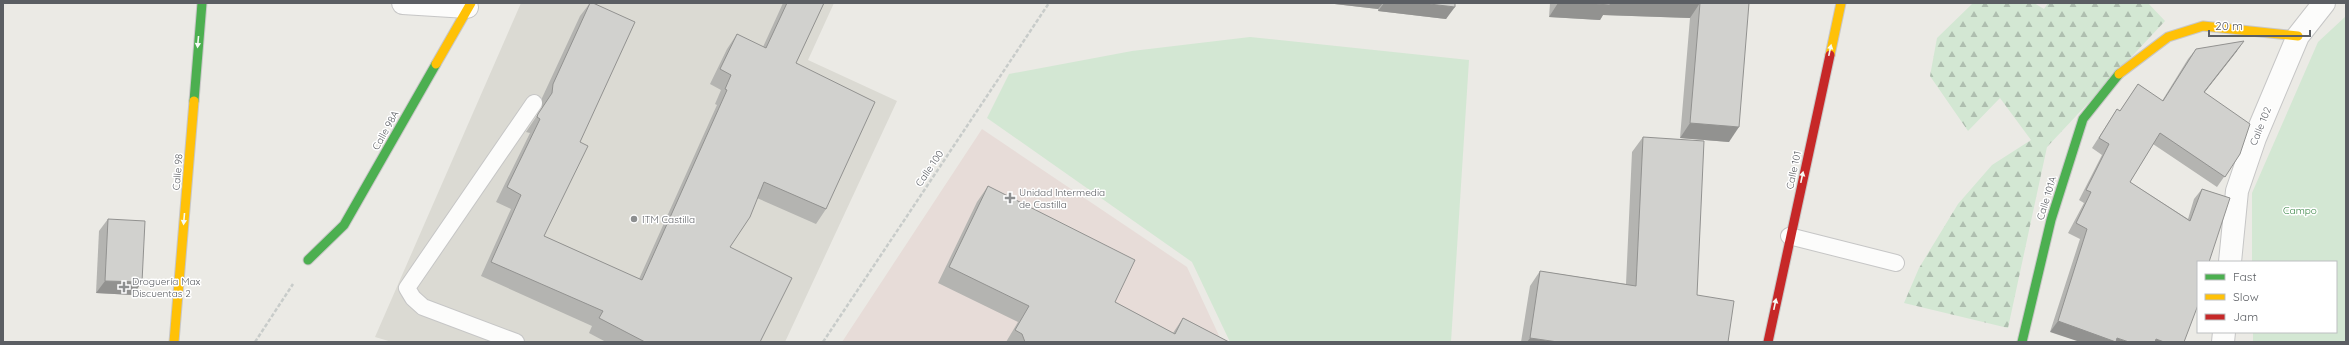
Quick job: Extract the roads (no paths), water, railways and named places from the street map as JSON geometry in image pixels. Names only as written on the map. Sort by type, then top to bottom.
[{"type":"street","name":"Calle 98","points":[[174,342],[202,3]]},
{"type":"street","points":[[404,3],[469,5]]},
{"type":"street","name":"Calle 101","points":[[1768,342],[1789,236],[1841,3]]},
{"type":"street","name":"Calle 102","points":[[2230,261],[2237,191],[2255,138],[2298,36],[2324,3]]},
{"type":"street","name":"Calle 98A","points":[[308,260],[344,225],[469,5]]},
{"type":"street","name":"Calle 101A","points":[[2022,342],[2050,220],[2083,119],[2120,73],[2168,38],[2203,26],[2298,36]]},
{"type":"lane","points":[[516,342],[423,307],[413,298],[407,288],[534,102]]},
{"type":"lane","points":[[1789,236],[1896,263]]},
{"type":"place","name":"Unidad Intermedia de Castilla","points":[[1010,198]]},
{"type":"place","name":"ITM Castilla","points":[[634,219]]},
{"type":"place","name":"Droguería Max Discuentas 2","points":[[124,287]]},
{"type":"park label","name":"Campo","points":[[2300,210]]}]
